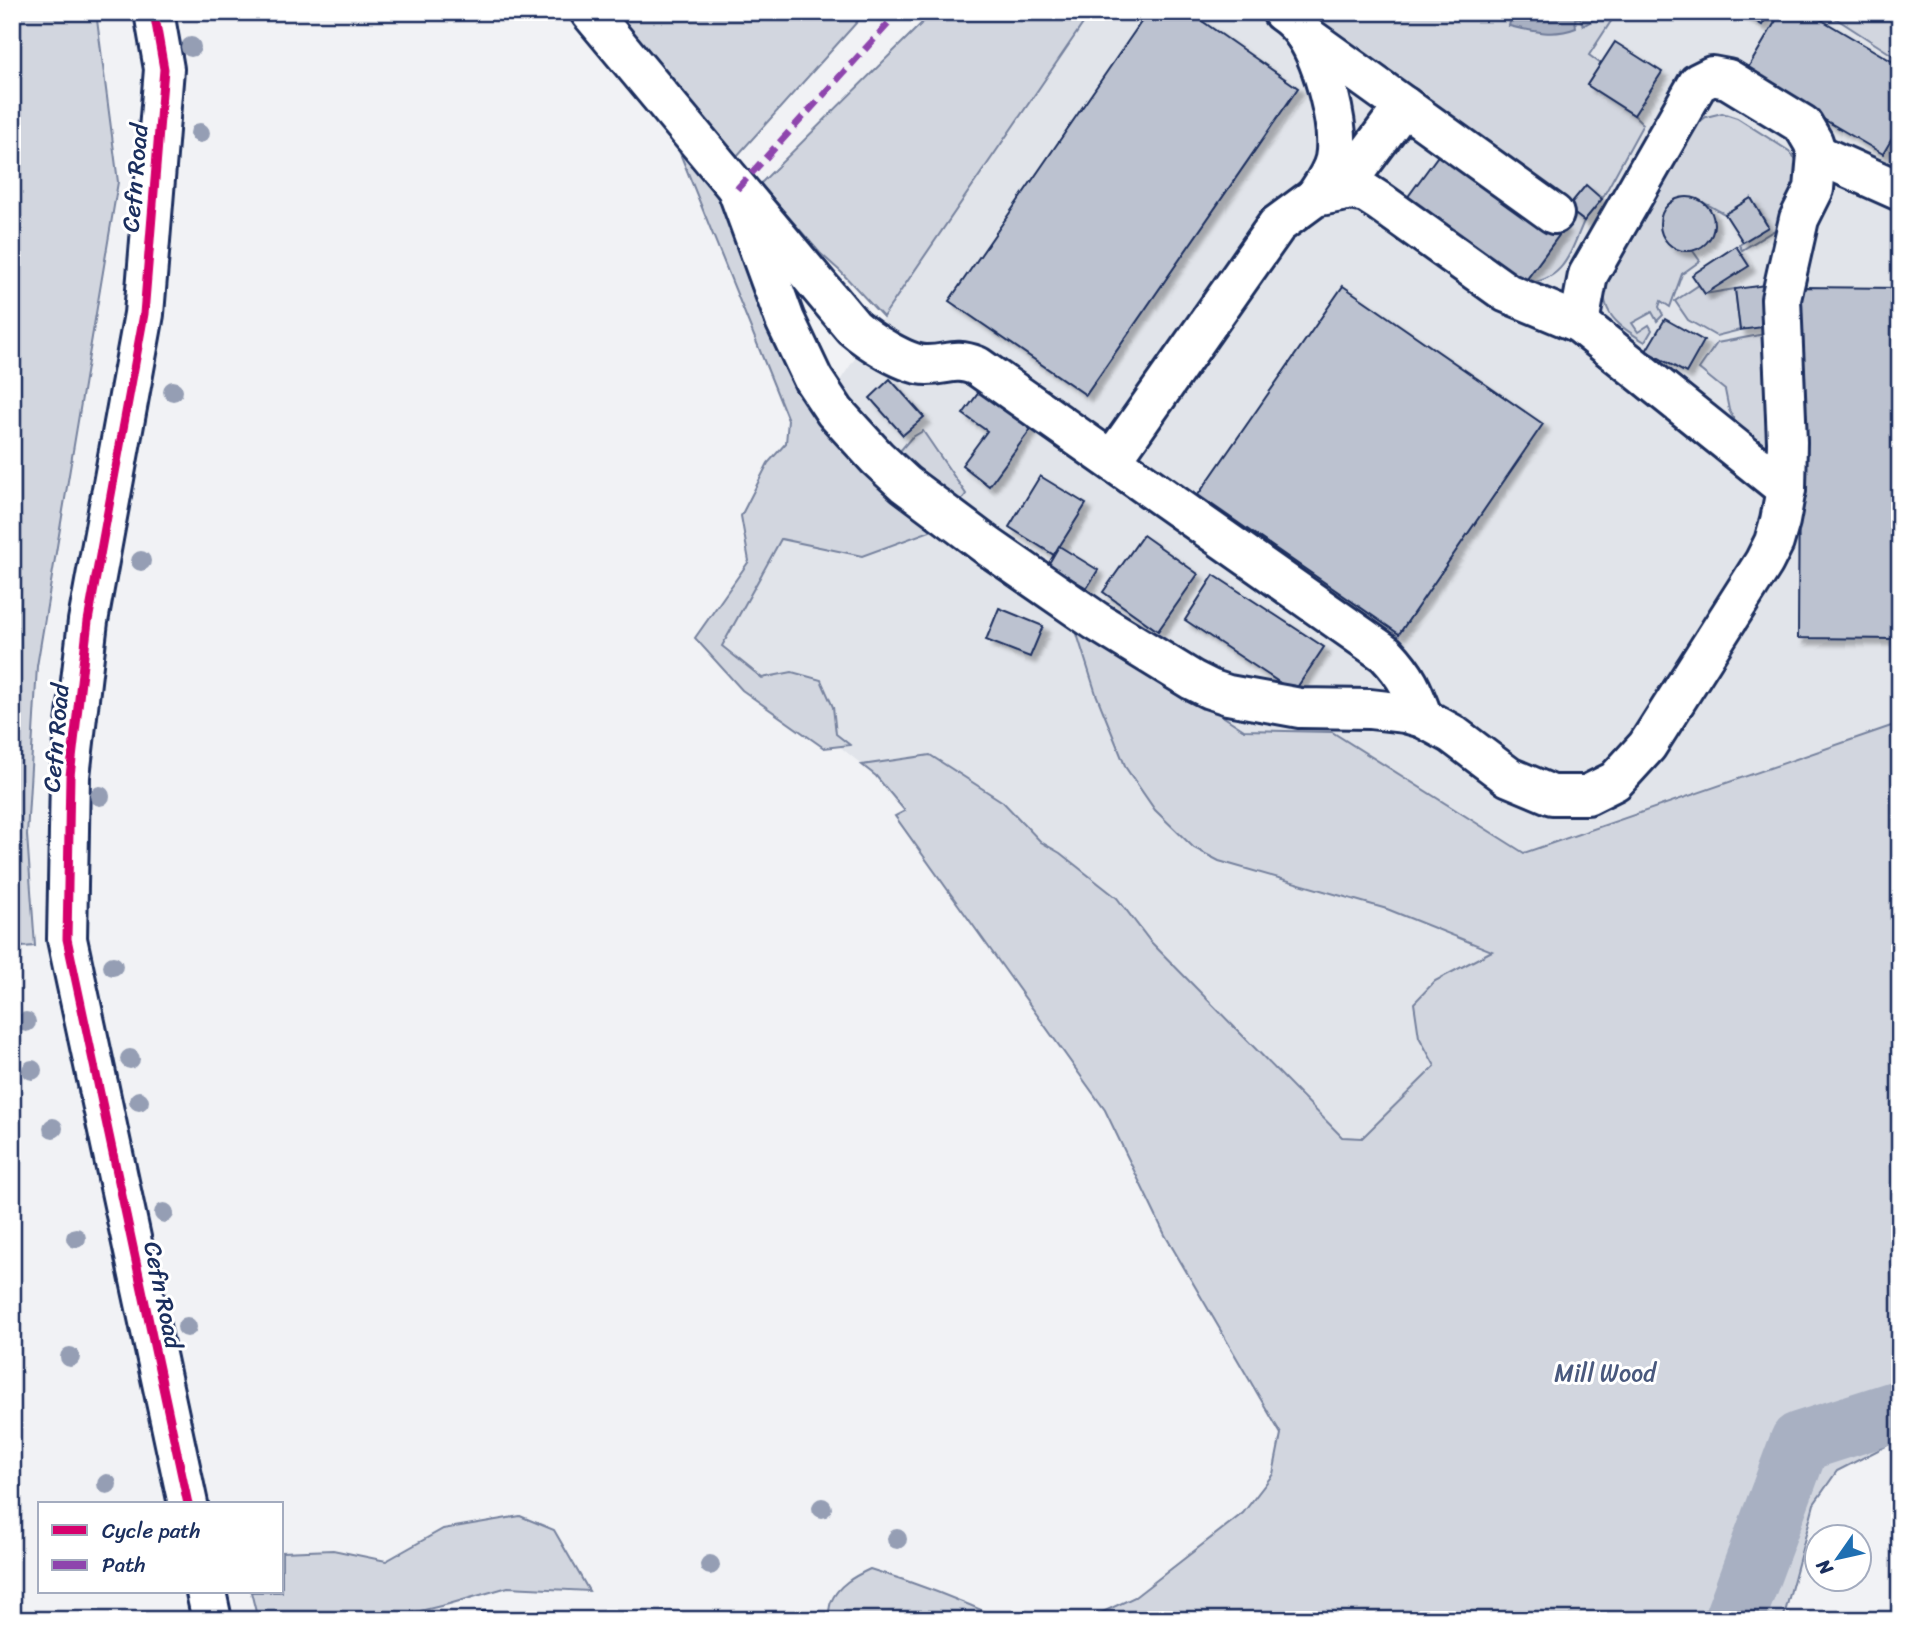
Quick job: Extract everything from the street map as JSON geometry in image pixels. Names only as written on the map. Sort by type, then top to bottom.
[{"type":"street","name":"Cefn Road","points":[[154,12],[164,69],[144,314],[88,621],[70,776],[67,939],[188,1502]]},
{"type":"street","points":[[590,12],[737,190],[864,337],[911,362],[925,365],[964,361],[977,366],[1386,654],[1401,669],[1411,685],[1423,718]]},
{"type":"street","points":[[1294,24],[1554,214]]},
{"type":"street","points":[[1294,24],[1322,75],[1335,122],[1335,159],[1327,179],[1328,195]]},
{"type":"street","points":[[737,190],[785,320],[813,379],[835,412],[905,484],[989,547],[1096,621],[1210,689],[1227,695],[1291,707],[1370,709],[1423,718],[1452,734],[1509,777],[1552,795],[1587,795],[1615,781],[1647,746],[1774,542],[1787,489],[1781,299],[1799,219],[1814,190],[1817,154],[1802,125],[1728,79],[1712,76],[1698,83],[1588,275],[1579,323]]},
{"type":"street","points":[[1112,460],[1277,225],[1328,195],[1373,149],[1404,106]]},
{"type":"street","points":[[1335,122],[1373,149]]},
{"type":"street","points":[[1817,154],[1900,191]]},
{"type":"street","points":[[1328,195],[1350,190],[1366,193],[1507,293],[1579,323],[1787,489]]},
{"type":"street","points":[[206,1594],[212,1620]]},
{"type":"shaded area","points":[[1091,12],[1900,12],[1900,808],[1465,1273],[905,812],[876,776],[839,746],[849,744],[722,647],[802,502],[792,451]]},
{"type":"green space","points":[[12,12],[96,12],[118,182],[37,666],[27,835],[35,946],[22,947],[18,934],[12,935]]},
{"type":"green space","points":[[614,12],[866,12],[737,156]]},
{"type":"green space","points":[[933,12],[1091,12],[883,317],[820,253],[760,184]]},
{"type":"green space","points":[[1291,12],[1617,12],[1589,55],[1601,64],[1587,85],[1634,115],[1643,124],[1602,199],[1568,208],[1584,221],[1564,264],[1548,277],[1524,283],[1571,219]]},
{"type":"green space","points":[[1826,12],[1900,12],[1900,60]]},
{"type":"green space","points":[[1722,113],[1737,118],[1789,151],[1797,161],[1800,174],[1778,228],[1742,250],[1739,245],[1768,227],[1751,198],[1725,214],[1690,198],[1677,199],[1668,205],[1662,213],[1662,234],[1668,243],[1679,249],[1693,251],[1700,261],[1682,274],[1670,307],[1661,301],[1659,307],[1663,315],[1657,321],[1652,312],[1632,323],[1638,332],[1649,325],[1652,330],[1645,342],[1624,328],[1610,314],[1604,296],[1605,271],[1694,126],[1706,117]]},
{"type":"green space","points":[[673,136],[731,214],[757,286],[906,472],[900,451],[911,438],[923,431],[966,494],[944,526],[862,556],[781,539],[722,646],[762,678],[792,672],[821,680],[833,707],[836,734],[850,745],[824,748],[742,690],[695,638],[749,561],[741,516],[768,463],[786,443],[788,420]]},
{"type":"green space","points":[[1699,285],[1705,294],[1735,289],[1740,330],[1716,336],[1688,320],[1675,301]]},
{"type":"green space","points":[[1770,333],[1775,454],[1738,427],[1729,410],[1725,390],[1699,369],[1717,343]]},
{"type":"green space","name":"Mill Wood","points":[[1072,618],[1244,730],[1332,732],[1524,853],[1900,723],[1900,1439],[1837,1471],[1814,1504],[1809,1524],[1804,1524],[1804,1541],[1783,1620],[1086,1620],[1135,1597],[1243,1513],[1273,1474],[1281,1434],[1165,1235],[1105,1110],[895,816],[905,811],[876,776],[862,765],[930,755],[1003,802],[1041,842],[1060,853],[1117,898],[1150,941],[1342,1137],[1362,1138],[1435,1066],[1419,1037],[1414,1003],[1435,981],[1492,951],[1387,909],[1219,861],[1194,848],[1155,810],[1126,768],[1096,694]]},
{"type":"green space","points":[[520,1516],[554,1530],[589,1591],[508,1587],[383,1620],[258,1620],[252,1594],[284,1594],[284,1552],[333,1550],[386,1561],[443,1529]]},
{"type":"green space","points":[[870,1569],[938,1592],[1004,1620],[828,1620],[831,1602],[842,1586]]},
{"type":"water","points":[[1498,12],[1603,12],[1583,26],[1580,18],[1575,19],[1576,28],[1551,33],[1509,26],[1511,17]]},
{"type":"building","points":[[1148,12],[1189,12],[1298,88],[1086,395],[949,301]]},
{"type":"building","points":[[1741,12],[1770,12],[1762,25]]},
{"type":"building","points":[[1781,12],[1808,12],[1900,66],[1900,125],[1883,154],[1745,73]]},
{"type":"building","points":[[1615,42],[1662,72],[1634,115],[1587,85]]},
{"type":"building","points":[[1448,142],[1565,227],[1524,283],[1407,198]]},
{"type":"building","points":[[1586,185],[1602,199],[1584,221],[1567,208]]},
{"type":"building","points":[[1687,197],[1706,205],[1714,224],[1706,243],[1687,251],[1668,243],[1660,224],[1668,205]]},
{"type":"building","points":[[1751,198],[1768,227],[1743,242],[1725,214]]},
{"type":"building","points":[[1736,246],[1749,266],[1705,294],[1692,275]]},
{"type":"building","points":[[1766,285],[1771,326],[1740,330],[1735,289]]},
{"type":"building","points":[[1343,286],[1543,424],[1399,634],[1198,495]]},
{"type":"building","points":[[1800,287],[1900,288],[1900,639],[1798,638]]},
{"type":"building","points":[[1665,319],[1704,341],[1686,373],[1646,351]]},
{"type":"building","points":[[890,379],[924,417],[903,435],[870,398]]},
{"type":"building","points":[[985,384],[1036,422],[989,486],[962,465],[987,431],[963,414]]},
{"type":"building","points":[[1040,476],[1086,504],[1054,555],[1009,527]]},
{"type":"building","points":[[1143,535],[1198,574],[1158,631],[1103,592]]},
{"type":"building","points":[[1059,546],[1098,570],[1087,588],[1048,565]]},
{"type":"building","points":[[1214,575],[1324,647],[1294,692],[1185,620]]},
{"type":"building","points":[[999,608],[1043,626],[1030,657],[986,640]]},
{"type":"building","points":[[482,1611],[547,1613],[547,1620],[482,1620]]},
{"type":"waterway","points":[[1734,1620],[1800,1442],[1900,1410]]},
{"type":"marked path","points":[[737,189],[899,12]]},
{"type":"cycle path","points":[[154,12],[164,69],[144,314],[88,621],[70,776],[67,939],[188,1502]]}]
